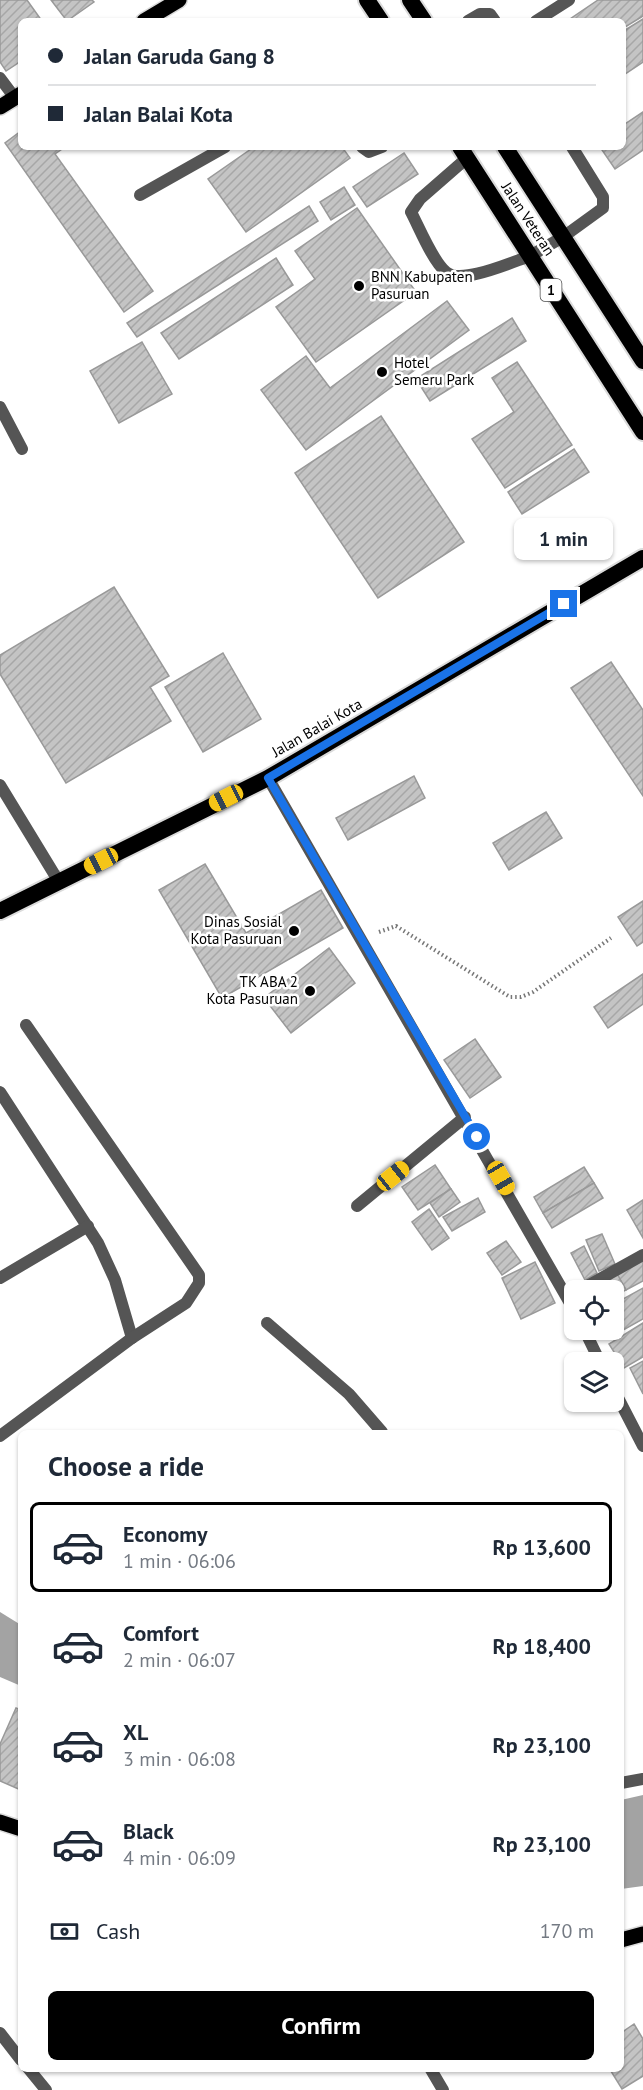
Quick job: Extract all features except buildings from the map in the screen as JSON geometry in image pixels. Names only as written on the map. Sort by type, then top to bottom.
[{"type":"highway","points":[[367,0],[379,18]]},
{"type":"highway","points":[[410,0],[420,18]]},
{"type":"highway","name":"Jalan Veteran","points":[[507,150],[643,361]]},
{"type":"highway","name":"Jalan Veteran","points":[[464,152],[643,432]]},
{"type":"highway","name":"Jalan Balai Kota","points":[[0,910],[268,778],[643,558]]},
{"type":"main road","points":[[149,18],[179,0]]},
{"type":"main road","points":[[0,107],[18,96]]},
{"type":"main road","points":[[0,1822],[18,1828]]},
{"type":"main road","points":[[624,1939],[643,1934]]},
{"type":"street","points":[[541,18],[569,0]]},
{"type":"street","points":[[474,18],[484,13],[492,18]]},
{"type":"street","points":[[0,78],[18,96]]},
{"type":"street","points":[[140,195],[220,150]]},
{"type":"street","points":[[464,152],[420,199],[411,212],[444,271],[454,276],[470,275],[530,256],[563,237],[603,208],[603,197],[574,150]]},
{"type":"street","points":[[0,407],[22,449]]},
{"type":"street","points":[[268,778],[564,1283]]},
{"type":"street","points":[[0,785],[59,882]]},
{"type":"street","points":[[0,1436],[132,1338],[186,1303],[199,1283],[199,1275],[26,1024]]},
{"type":"street","points":[[0,1092],[88,1226],[115,1280],[132,1338]]},
{"type":"street","points":[[357,1206],[465,1117]]},
{"type":"street","points":[[0,1278],[88,1226]]},
{"type":"street","points":[[598,1280],[643,1255]]},
{"type":"street","points":[[267,1323],[349,1394],[380,1430]]},
{"type":"street","points":[[624,1409],[643,1446]]},
{"type":"street","points":[[624,1782],[643,1779]]},
{"type":"street","points":[[0,2033],[18,2056]]},
{"type":"street","points":[[31,2072],[46,2090]]},
{"type":"street","points":[[432,2072],[443,2090]]},
{"type":"path","points":[[362,940],[396,926],[510,997],[521,997],[533,992],[610,938]]},
{"type":"shaded area","points":[[0,1612],[18,1623],[18,1685],[0,1677]]},
{"type":"shaded area","points":[[643,1795],[643,1886],[624,1889],[624,1799]]},
{"type":"place","name":"BNN Kabupaten Pasuruan","points":[[359,286]]},
{"type":"place","name":"Hotel Semeru Park","points":[[382,372]]},
{"type":"place","name":"Dinas Sosial Kota Pasuruan","points":[[294,931]]},
{"type":"place","name":"TK ABA 2 Kota Pasuruan","points":[[310,991]]},
{"type":"route","points":[[477,1137],[268,778],[564,604]]}]
